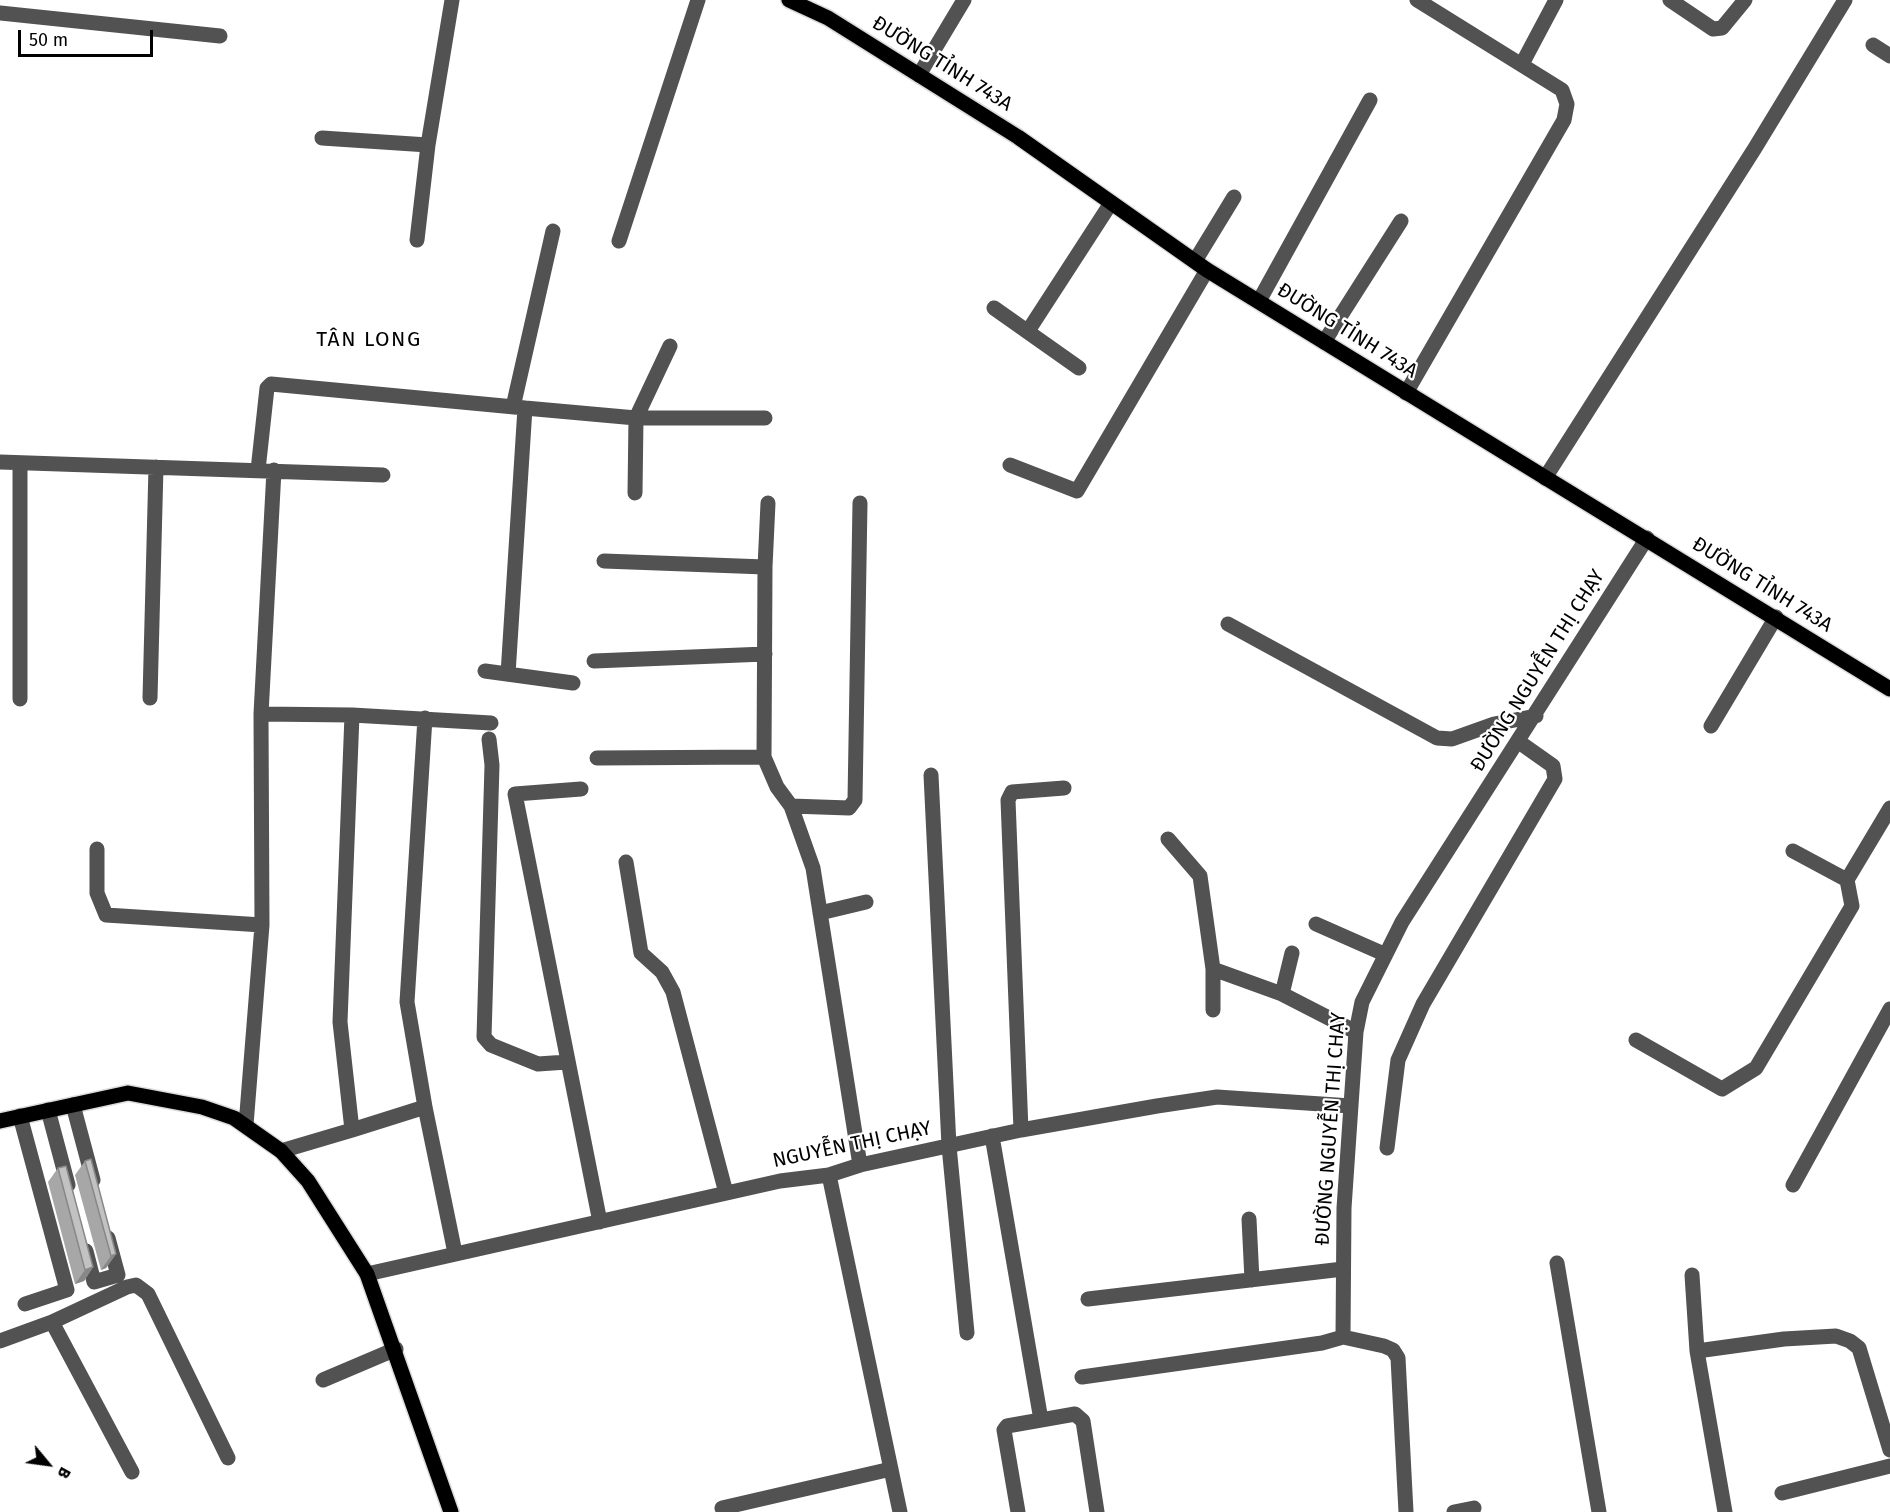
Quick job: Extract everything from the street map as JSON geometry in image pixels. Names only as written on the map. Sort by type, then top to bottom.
[{"type":"main road","name":"ĐƯỜNG TỈNH 743A","points":[[789,0],[828,18],[1018,137],[1201,266],[1890,689]]},
{"type":"main road","points":[[0,1121],[128,1093],[202,1107],[246,1125],[281,1151],[308,1181],[367,1275],[396,1349],[451,1512]]},
{"type":"street","points":[[417,240],[428,145],[452,0]]},
{"type":"street","points":[[619,241],[698,0]]},
{"type":"street","points":[[920,75],[964,0]]},
{"type":"street","points":[[1406,393],[1564,120],[1567,104],[1562,90],[1417,0]]},
{"type":"street","points":[[1522,64],[1556,0]]},
{"type":"street","points":[[1670,0],[1713,29],[1722,28],[1745,0]]},
{"type":"street","points":[[1545,478],[1755,148],[1845,0]]},
{"type":"street","points":[[0,13],[220,36]]},
{"type":"street","points":[[1874,45],[1890,56]]},
{"type":"street","points":[[1259,301],[1370,100]]},
{"type":"street","points":[[322,138],[428,145]]},
{"type":"street","points":[[1010,465],[1077,491],[1201,266],[1234,197]]},
{"type":"street","points":[[1028,331],[1111,203]]},
{"type":"street","points":[[1324,342],[1401,221]]},
{"type":"street","points":[[508,674],[519,408],[553,231]]},
{"type":"street","points":[[994,308],[1079,368]]},
{"type":"street","points":[[635,493],[636,418],[670,346]]},
{"type":"street","points":[[258,470],[267,388],[271,384],[636,418],[765,418]]},
{"type":"street","points":[[0,462],[383,475]]},
{"type":"street","points":[[20,463],[20,699]]},
{"type":"street","points":[[150,698],[156,467]]},
{"type":"street","points":[[246,1125],[262,925],[261,714],[274,470]]},
{"type":"street","points":[[768,503],[765,567],[764,757],[777,787],[791,806],[813,868],[860,1165]]},
{"type":"street","points":[[791,806],[849,808],[855,800],[860,503]]},
{"type":"street","name":"ĐƯỜNG NGUYỄN THỊ CHẠY","points":[[1343,1337],[1344,1208],[1356,1032],[1366,989],[1402,922],[1536,716],[1647,538]]},
{"type":"street","points":[[604,561],[765,567]]},
{"type":"street","points":[[1711,726],[1776,617]]},
{"type":"street","points":[[1228,624],[1437,738],[1452,740],[1494,724],[1536,716]]},
{"type":"street","points":[[594,661],[765,654]]},
{"type":"street","points":[[485,671],[573,683]]},
{"type":"street","points":[[261,714],[425,718],[490,731],[491,793],[484,1037],[491,1045],[538,1064],[567,1062]]},
{"type":"street","points":[[352,715],[340,1022],[352,1130]]},
{"type":"street","points":[[425,718],[407,1002],[454,1253]]},
{"type":"street","points":[[1387,1148],[1398,1060],[1423,1004],[1555,779],[1553,766],[1519,742]]},
{"type":"street","points":[[597,758],[764,757]]},
{"type":"street","points":[[931,775],[949,1146],[967,1334]]},
{"type":"street","points":[[1021,1130],[1008,800],[1012,792],[1064,788]]},
{"type":"street","points":[[491,793],[515,794],[581,789]]},
{"type":"street","points":[[515,794],[600,1222]]},
{"type":"street","points":[[1636,1040],[1722,1089],[1756,1068],[1852,906],[1847,880],[1890,808]]},
{"type":"street","points":[[1168,839],[1200,876],[1213,969],[1213,1010]]},
{"type":"street","points":[[97,849],[98,893],[106,915],[262,925]]},
{"type":"street","points":[[1793,850],[1847,880]]},
{"type":"street","points":[[626,862],[641,953],[662,972],[673,992],[726,1194]]},
{"type":"street","points":[[820,913],[866,902]]},
{"type":"street","points":[[1316,924],[1384,954]]},
{"type":"street","points":[[1282,994],[1292,953]]},
{"type":"street","points":[[1213,969],[1282,994],[1356,1032]]},
{"type":"street","points":[[1793,1185],[1890,1009]]},
{"type":"street","name":"NGUYỄN THỊ CHẠY","points":[[367,1275],[454,1253],[780,1181],[829,1175],[860,1165],[1021,1130],[1217,1097],[1351,1106]]},
{"type":"street","points":[[73,1105],[97,1195]]},
{"type":"street","points":[[281,1151],[425,1107]]},
{"type":"street","points":[[48,1110],[73,1202]]},
{"type":"street","points":[[20,1116],[67,1290]]},
{"type":"street","points":[[992,1136],[1041,1420]]},
{"type":"street","points":[[829,1175],[900,1512]]},
{"type":"street","points":[[25,1304],[118,1275],[103,1218]]},
{"type":"street","points":[[1249,1219],[1252,1280]]},
{"type":"street","points":[[82,1236],[94,1281]]},
{"type":"street","points":[[1557,1263],[1599,1512]]},
{"type":"street","points":[[1088,1299],[1343,1269]]},
{"type":"street","points":[[1692,1275],[1697,1351],[1725,1512]]},
{"type":"street","points":[[2,1336],[52,1322],[127,1287],[136,1286],[147,1294],[228,1458]]},
{"type":"street","points":[[52,1322],[132,1472]]},
{"type":"street","points":[[1697,1351],[1784,1339],[1836,1336],[1850,1341],[1860,1348],[1890,1450]]},
{"type":"street","points":[[1082,1377],[1322,1343],[1343,1337],[1384,1346],[1393,1350],[1398,1358],[1406,1512]]},
{"type":"street","points":[[323,1380],[396,1349]]},
{"type":"street","points":[[1018,1512],[1004,1430],[1007,1426],[1075,1414],[1083,1421],[1097,1512]]},
{"type":"street","points":[[1782,1492],[1890,1466]]},
{"type":"street","points":[[722,1508],[746,1508],[891,1469]]},
{"type":"street","points":[[1454,1512],[1473,1508]]},
{"type":"building","points":[[91,1159],[116,1254],[111,1256],[85,1161]]},
{"type":"building","points":[[66,1166],[93,1267],[85,1270],[58,1168]]},
{"type":"district","name":"TÂN LONG","points":[[369,340]]}]
